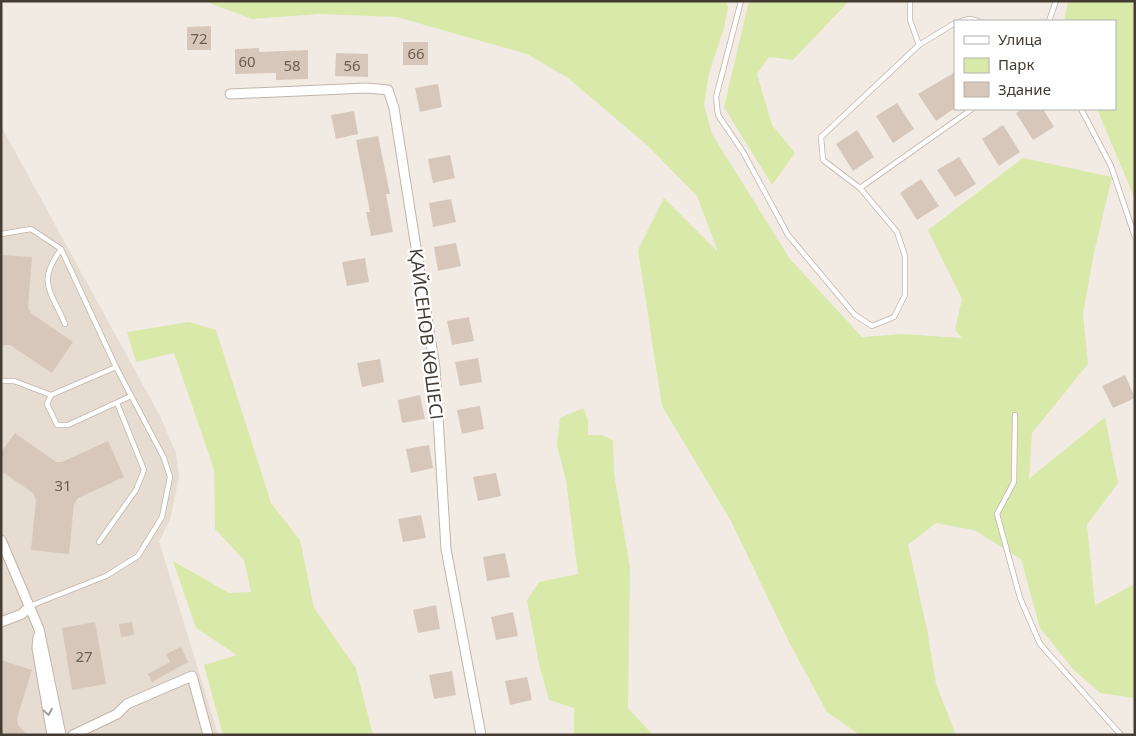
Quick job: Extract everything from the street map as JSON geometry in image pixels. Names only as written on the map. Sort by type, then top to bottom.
[{"type":"street","name":"ҚАЙСЕНОВ КӨШЕСІ","points":[[230,94],[367,88],[388,90],[394,108],[435,368],[446,549],[481,735]]},
{"type":"street","points":[[1,540],[39,629],[61,735]]},
{"type":"street","points":[[1,622],[22,614],[30,606]]},
{"type":"street","points":[[39,629],[37,648],[52,735]]},
{"type":"street","points":[[73,735],[117,714],[127,704],[192,676],[208,735]]},
{"type":"lane","points":[[741,1],[716,97],[718,115],[743,152],[788,235],[855,315],[872,326],[894,317],[905,295],[905,256],[897,232],[860,188],[823,160],[821,137],[919,46],[954,24]]},
{"type":"lane","points":[[910,1],[910,20],[919,46]]},
{"type":"lane","points":[[1049,20],[1056,1]]},
{"type":"lane","points":[[860,188],[971,110]]},
{"type":"lane","points":[[1082,110],[1111,166],[1135,237]]},
{"type":"lane","points":[[1,234],[31,229],[61,249],[116,367],[164,458],[170,477],[162,517],[138,556],[106,576],[30,606]]},
{"type":"lane","points":[[61,249],[49,264],[46,279],[65,324]]},
{"type":"lane","points":[[116,367],[51,395],[47,404],[58,424],[68,424],[131,396]]},
{"type":"lane","points":[[1,381],[14,381],[51,395]]},
{"type":"lane","points":[[99,542],[136,490],[144,470],[117,403]]},
{"type":"lane","points":[[1015,415],[1014,482],[997,514],[1020,598],[1040,644],[1121,735]]},
{"type":"shaded area","points":[[1,126],[160,416],[176,453],[179,477],[170,520],[159,541],[218,735],[1,735]]},
{"type":"green space","points":[[204,1],[726,1],[728,7],[724,28],[709,73],[704,105],[712,134],[790,259],[862,337],[902,334],[962,338],[955,330],[962,299],[928,230],[1023,158],[1112,177],[1094,253],[1083,314],[1088,364],[1032,433],[1029,479],[1105,417],[1118,483],[1087,525],[1095,605],[1135,584],[1135,698],[1100,693],[1073,669],[1040,628],[1021,559],[974,530],[936,523],[908,545],[927,629],[936,684],[956,735],[860,735],[827,712],[790,644],[731,521],[662,406],[638,250],[664,198],[718,252],[697,196],[648,146],[568,78],[527,54],[397,17],[319,14],[252,19]]},
{"type":"green space","points":[[749,1],[849,1],[793,60],[769,57],[757,74],[772,125],[795,153],[772,185],[724,107]]},
{"type":"green space","points":[[1068,1],[1135,1],[1135,199],[1097,110],[1116,110],[1116,20],[1064,20]]},
{"type":"green space","points":[[189,322],[216,330],[271,503],[300,540],[314,608],[356,668],[373,735],[223,735],[204,665],[237,655],[196,628],[173,561],[229,593],[251,592],[244,560],[215,529],[214,469],[174,353],[136,362],[127,332]]},
{"type":"green space","points":[[583,408],[588,420],[588,435],[602,435],[613,440],[614,473],[630,568],[628,708],[653,735],[574,735],[574,708],[549,700],[539,664],[527,600],[539,582],[578,574],[566,480],[557,445],[560,418]]},
{"type":"building","points":[[211,26],[211,50],[187,50],[187,27]]},
{"type":"building","points":[[403,42],[428,42],[428,65],[403,65]]},
{"type":"building","points":[[259,48],[259,52],[308,50],[308,79],[276,80],[276,73],[235,74],[235,49]]},
{"type":"building","points":[[336,53],[368,54],[368,77],[335,76]]},
{"type":"building","points":[[954,73],[954,109],[936,121],[918,94]]},
{"type":"building","points":[[438,84],[442,107],[420,112],[415,88]]},
{"type":"building","points":[[897,103],[914,129],[893,143],[876,116]]},
{"type":"building","points":[[1021,110],[1044,110],[1054,127],[1033,140],[1016,113]]},
{"type":"building","points":[[354,111],[358,134],[336,139],[331,115]]},
{"type":"building","points":[[1003,125],[1020,152],[999,166],[982,139]]},
{"type":"building","points":[[857,130],[874,157],[853,171],[836,144]]},
{"type":"building","points":[[378,136],[390,194],[386,194],[393,232],[371,236],[366,212],[370,212],[356,140]]},
{"type":"building","points":[[450,155],[455,178],[433,183],[428,159]]},
{"type":"building","points":[[959,157],[976,184],[955,197],[937,170]]},
{"type":"building","points":[[921,179],[939,206],[917,220],[900,193]]},
{"type":"building","points":[[451,199],[456,222],[433,227],[429,203]]},
{"type":"building","points":[[456,243],[461,266],[438,271],[434,247]]},
{"type":"building","points":[[1,255],[32,257],[28,307],[31,313],[73,342],[52,373],[10,345],[1,345]]},
{"type":"building","points":[[365,258],[369,282],[347,286],[342,262]]},
{"type":"building","points":[[469,317],[474,341],[452,345],[447,321]]},
{"type":"building","points":[[478,358],[482,382],[460,386],[455,362]]},
{"type":"building","points":[[380,359],[384,382],[362,387],[357,363]]},
{"type":"building","points":[[1125,375],[1135,398],[1113,408],[1102,386]]},
{"type":"building","points":[[420,395],[425,419],[402,423],[398,400]]},
{"type":"building","points":[[480,406],[484,429],[462,434],[457,410]]},
{"type":"building","points":[[15,433],[56,462],[62,462],[108,441],[124,477],[78,498],[74,504],[69,554],[31,550],[36,500],[33,493],[1,471],[1,452]]},
{"type":"building","points":[[429,445],[433,468],[411,473],[406,449]]},
{"type":"building","points":[[496,473],[501,496],[478,501],[473,477]]},
{"type":"building","points":[[421,515],[426,538],[403,542],[398,519]]},
{"type":"building","points":[[505,553],[510,577],[487,581],[483,557]]},
{"type":"building","points":[[436,605],[440,629],[418,633],[413,610]]},
{"type":"building","points":[[513,612],[518,636],[496,640],[491,617]]},
{"type":"building","points":[[95,622],[106,684],[72,690],[62,628]]},
{"type":"building","points":[[132,622],[134,635],[121,637],[119,624]]},
{"type":"building","points":[[181,647],[188,662],[152,682],[148,674],[170,662],[166,654]]},
{"type":"building","points":[[1,660],[32,670],[17,718],[18,725],[27,735],[1,735]]},
{"type":"building","points":[[452,671],[456,695],[434,699],[429,675]]},
{"type":"building","points":[[527,677],[532,700],[510,705],[505,681]]}]
